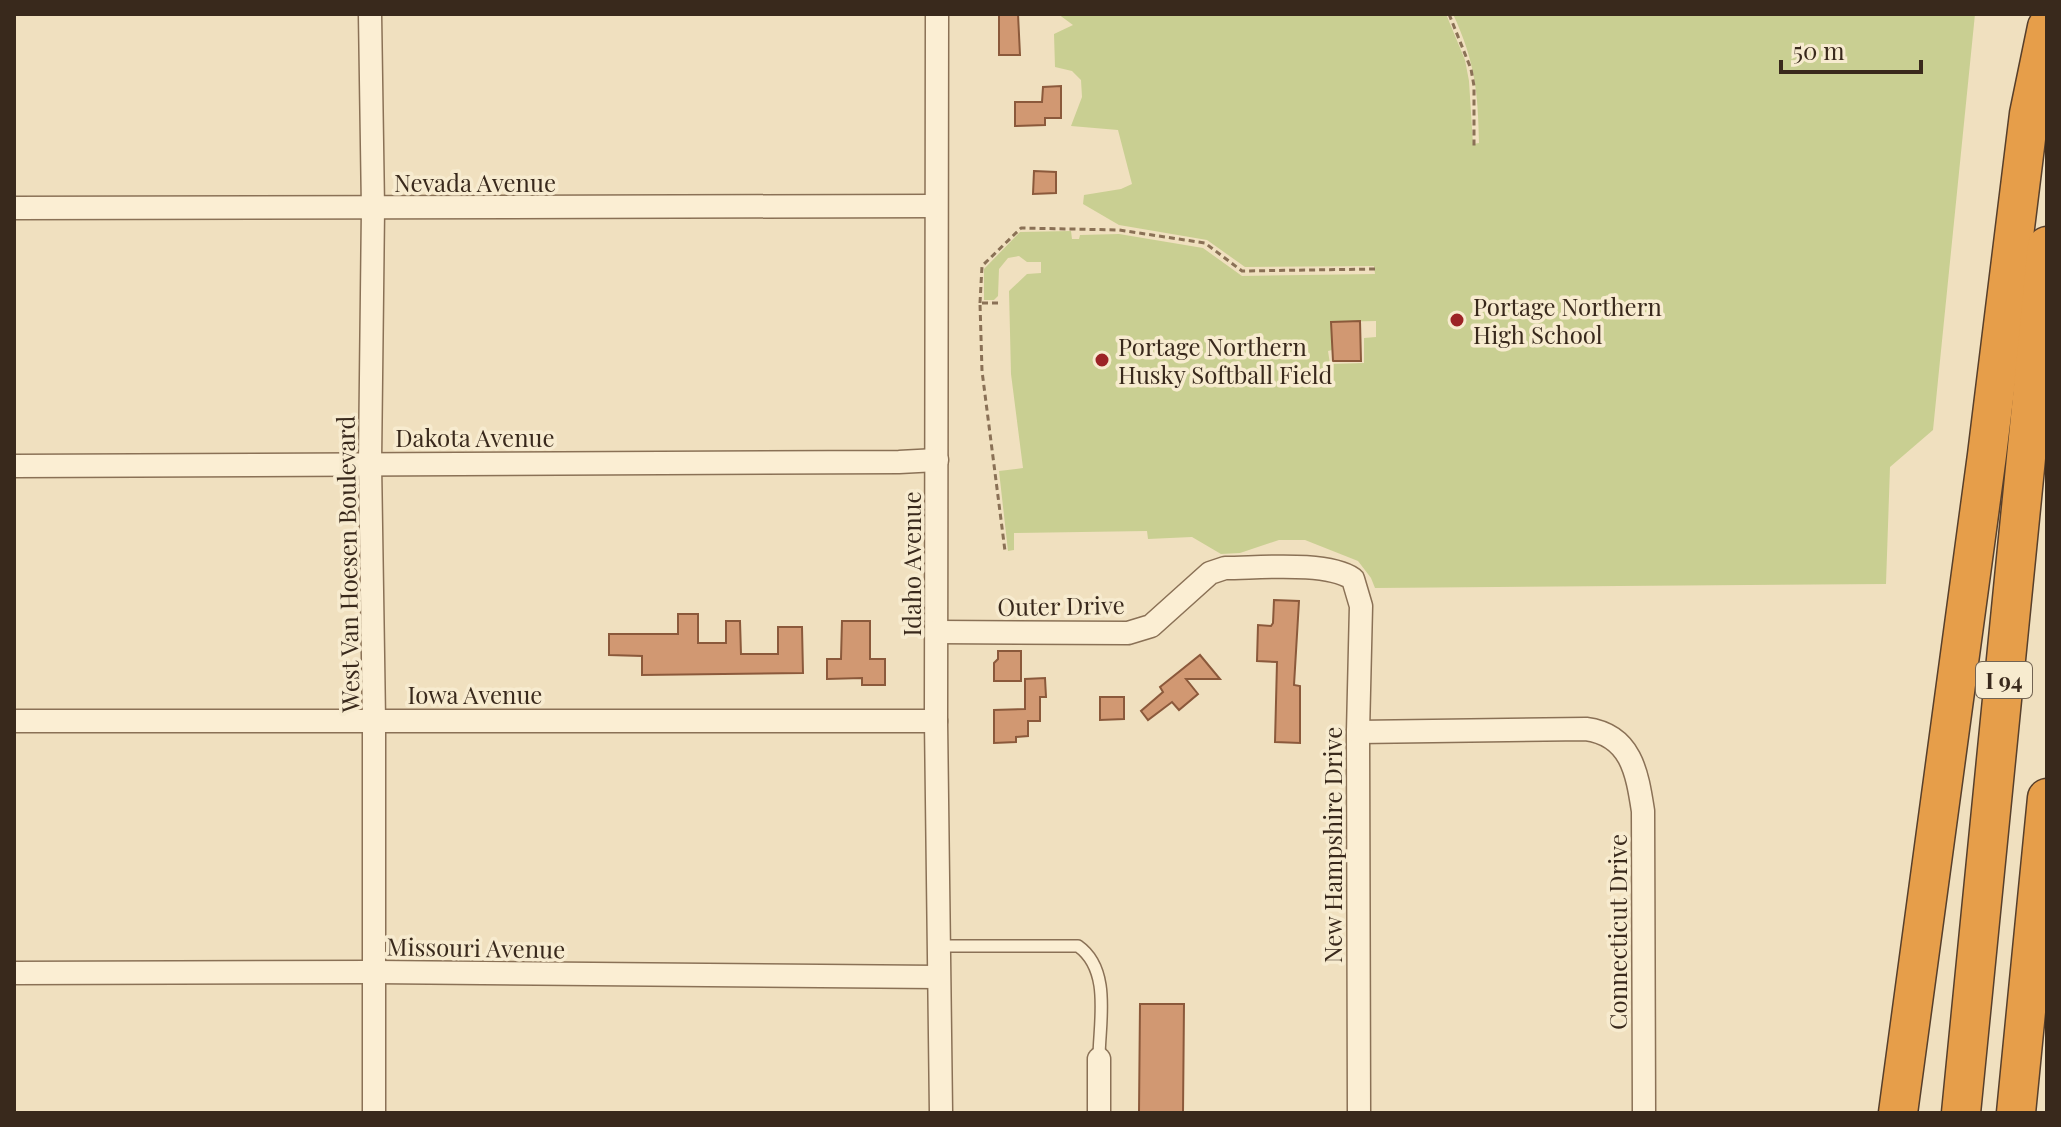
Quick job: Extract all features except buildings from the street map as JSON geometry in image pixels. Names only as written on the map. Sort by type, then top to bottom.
[{"type":"highway","points":[[1898,1113],[1987,455],[2029,114],[2047,27]]},
{"type":"highway","name":"I 94","points":[[1961,1113],[2047,246]]},
{"type":"highway","points":[[2016,1113],[2047,798]]},
{"type":"street","name":"West Van Hoesen Boulevard","points":[[370,14],[374,1113]]},
{"type":"street","name":"Idaho Avenue","points":[[937,14],[936,721],[941,1113]]},
{"type":"street","name":"Nevada Avenue","points":[[14,208],[935,206]]},
{"type":"street","name":"Dakota Avenue","points":[[14,466],[937,460]]},
{"type":"street","name":"Outer Drive","points":[[937,632],[1128,633],[1151,626],[1210,573],[1225,568],[1324,569],[1342,571],[1353,579]]},
{"type":"street","name":"New Hampshire Drive","points":[[1353,579],[1361,606],[1358,732],[1359,1113]]},
{"type":"street","name":"Iowa Avenue","points":[[14,721],[936,721]]},
{"type":"street","name":"Connecticut Drive","points":[[1358,732],[1586,729],[1602,731],[1621,745],[1639,783],[1643,811],[1644,1113]]},
{"type":"street","name":"Missouri Avenue","points":[[14,973],[375,972],[938,977]]},
{"type":"street","points":[[1099,1059],[1099,1113]]},
{"type":"lane","points":[[938,946],[1078,946],[1095,963],[1100,978],[1099,1059]]},
{"type":"path","points":[[1449,14],[1471,69],[1474,149]]},
{"type":"path","points":[[1005,551],[982,371],[980,303],[982,266],[1021,228],[1119,230],[1205,243],[1242,271],[1375,269]]},
{"type":"path","points":[[980,303],[998,303]]},
{"type":"green space","name":"Portage Northern High School","points":[[1058,14],[1446,14],[1465,60],[1473,144],[1479,143],[1474,77],[1453,14],[1975,14],[1933,430],[1890,467],[1886,584],[1375,588],[1358,561],[1305,540],[1279,540],[1240,553],[1221,554],[1192,537],[1148,539],[1147,531],[1014,533],[1014,550],[1008,551],[999,471],[1023,468],[1011,374],[1009,291],[1027,274],[1041,273],[1041,262],[1027,262],[1019,256],[1008,258],[999,269],[998,296],[994,300],[984,300],[984,269],[1020,232],[1071,231],[1072,239],[1079,239],[1080,235],[1119,234],[1203,248],[1242,276],[1375,274],[1374,266],[1245,267],[1207,240],[1119,225],[1083,204],[1084,195],[1121,189],[1132,184],[1118,130],[1071,126],[1082,97],[1081,80],[1072,71],[1055,67],[1054,34],[1073,25]],"holes":[[[1376,321],[1376,337],[1364,338],[1364,363],[1330,364],[1328,351],[1332,350],[1332,322]]]},
{"type":"place","name":"Portage Northern High School","points":[[1457,320]]},
{"type":"place","name":"Portage Northern Husky Softball Field","points":[[1102,360]]}]
